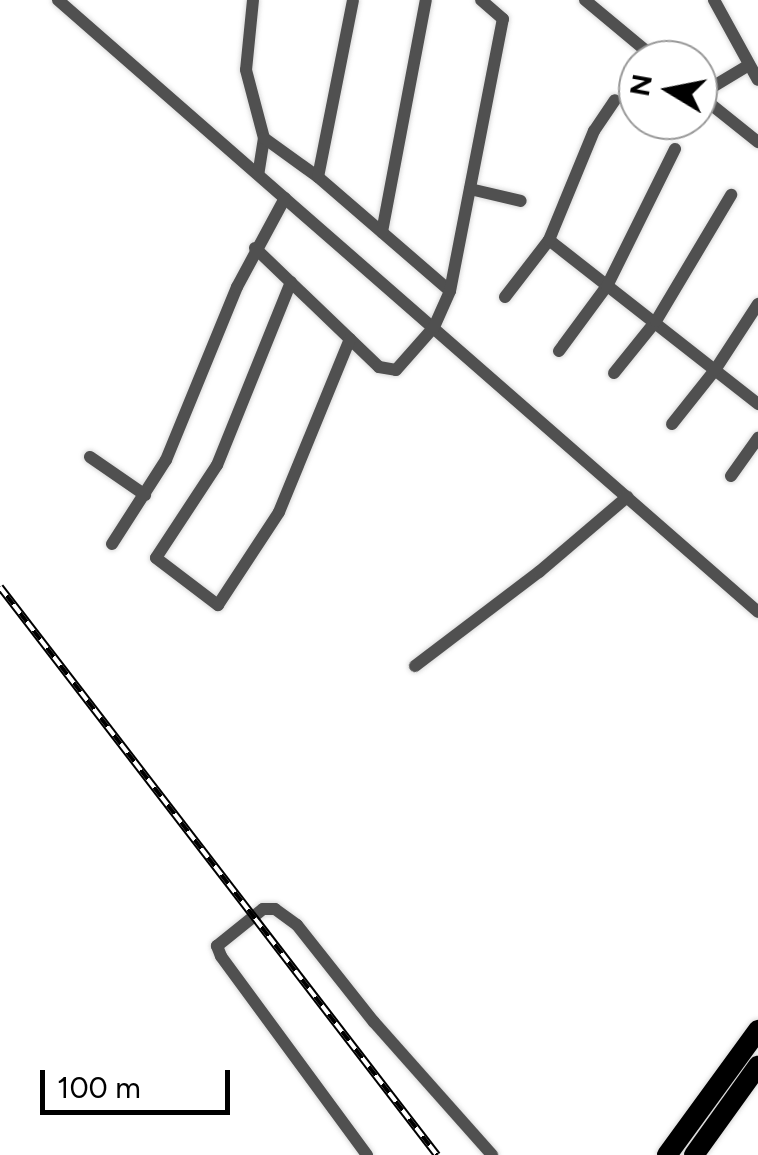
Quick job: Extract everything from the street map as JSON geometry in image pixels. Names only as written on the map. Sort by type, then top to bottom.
[{"type":"highway","points":[[667,1155],[758,1030]]},
{"type":"highway","points":[[694,1155],[758,1066]]},
{"type":"street","points":[[58,0],[758,612]]},
{"type":"street","points":[[253,0],[246,70],[264,138],[258,174]]},
{"type":"street","points":[[318,177],[353,0]]},
{"type":"street","points":[[382,232],[426,0]]},
{"type":"street","points":[[255,248],[379,367],[396,370],[434,327],[450,291],[502,19],[481,0]]},
{"type":"street","points":[[585,0],[633,40]]},
{"type":"street","points":[[714,0],[758,80]]},
{"type":"street","points":[[718,83],[750,65]]},
{"type":"street","points":[[505,297],[550,240],[587,144],[614,100]]},
{"type":"street","points":[[718,110],[758,142]]},
{"type":"street","points":[[264,138],[318,177],[450,291]]},
{"type":"street","points":[[559,350],[607,286],[675,149]]},
{"type":"street","points":[[470,189],[522,200]]},
{"type":"street","points":[[614,372],[656,322],[731,195]]},
{"type":"street","points":[[112,544],[166,460],[255,248],[285,198]]},
{"type":"street","points":[[550,240],[758,404]]},
{"type":"street","points":[[291,282],[218,465],[156,558],[218,605],[279,512],[350,339]]},
{"type":"street","points":[[672,424],[715,370],[758,304]]},
{"type":"street","points":[[731,476],[758,438]]},
{"type":"street","points":[[90,457],[145,495]]},
{"type":"street","points":[[415,666],[539,572],[627,497]]},
{"type":"street","points":[[367,1155],[221,956],[218,946],[263,909],[275,909],[297,924],[374,1022],[492,1155]]},
{"type":"railway","points":[[0,587],[437,1155]]}]
